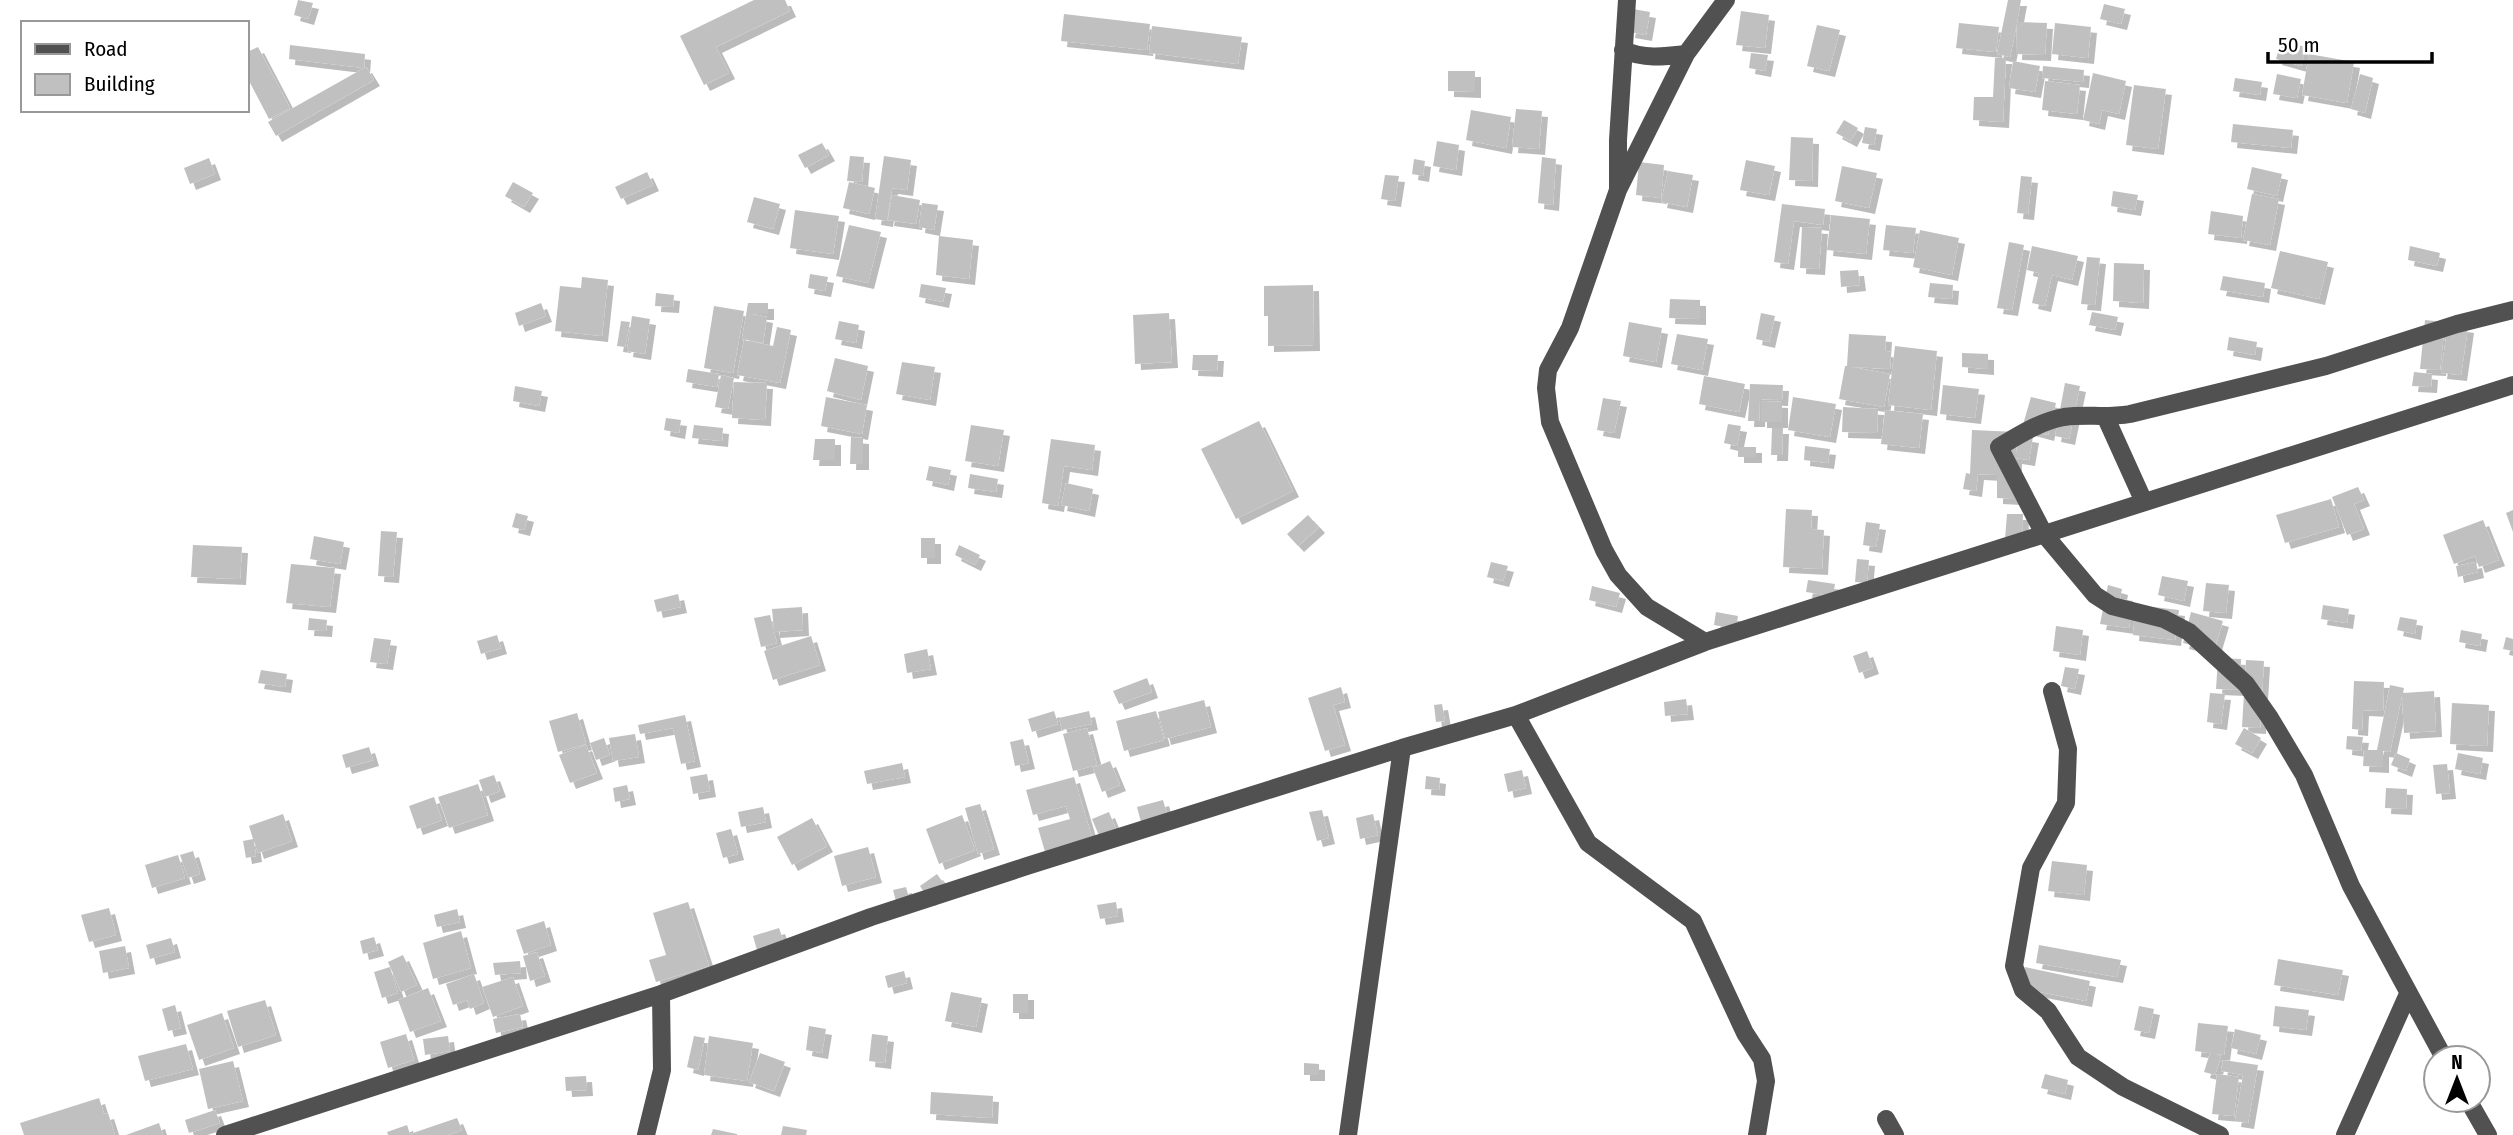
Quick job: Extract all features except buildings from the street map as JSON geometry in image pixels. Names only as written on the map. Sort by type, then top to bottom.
[{"type":"street","points":[[1618,190],[1617,160],[1627,0]]},
{"type":"street","points":[[1705,642],[1647,607],[1618,575],[1604,550],[1550,422],[1546,388],[1548,370],[1570,328],[1618,190],[1686,54],[1726,0]]},
{"type":"street","points":[[1623,50],[1648,58],[1686,54]]},
{"type":"street","points":[[2436,1044],[2351,887],[2304,775],[2246,684],[2189,632],[2164,619],[2122,610],[2105,603],[2082,583],[2044,534],[1999,447],[2051,420],[2086,416],[2106,418],[2326,366],[2457,324],[2513,310]]},
{"type":"street","points":[[225,1135],[661,994],[884,913],[1402,748],[1516,715],[1705,642],[2513,385]]},
{"type":"street","points":[[2106,418],[2144,502]]},
{"type":"street","points":[[2052,691],[2068,749],[2066,803],[2031,868],[2014,966],[2024,990],[2048,1011],[2078,1057],[2123,1087],[2220,1135]]},
{"type":"street","points":[[1516,715],[1588,843],[1693,922],[1745,1033],[1762,1059],[1766,1081],[1757,1135]]},
{"type":"street","points":[[1349,1135],[1402,748]]},
{"type":"street","points":[[646,1135],[662,1070],[661,994]]},
{"type":"street","points":[[2345,1135],[2408,994]]},
{"type":"street","points":[[2476,1114],[2488,1135]]},
{"type":"street","points":[[1886,1119],[1895,1135]]}]
